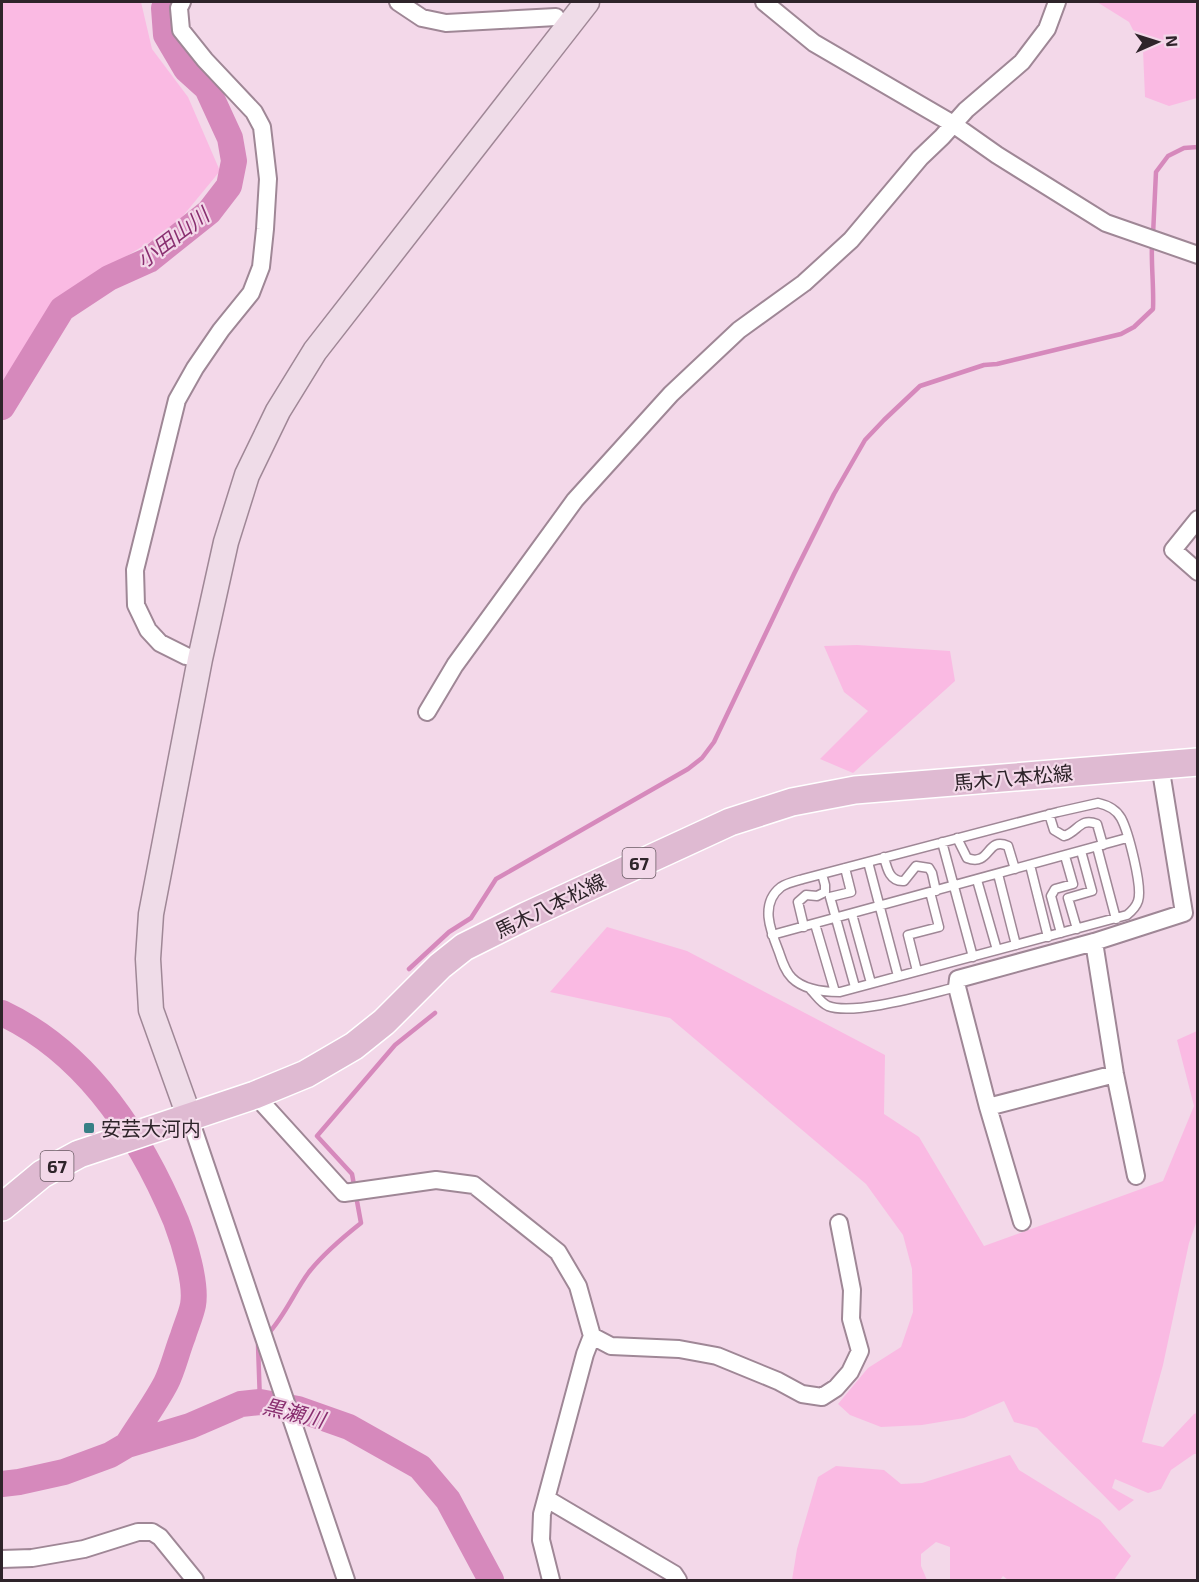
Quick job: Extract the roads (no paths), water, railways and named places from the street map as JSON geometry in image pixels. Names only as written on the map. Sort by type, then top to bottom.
[{"type":"main road","name":"馬木八本松線","points":[[2,1206],[42,1174],[79,1154],[255,1095],[306,1074],[354,1046],[384,1022],[440,966],[464,947],[668,849],[755,812],[808,798],[855,790],[1197,762]]},
{"type":"street","points":[[182,2],[179,8],[181,30],[254,112],[262,127],[268,179],[261,267],[251,293],[220,330],[177,400],[135,570],[136,605],[148,630],[160,643],[186,656],[200,659]]},
{"type":"street","points":[[398,2],[422,18],[446,23],[556,18],[587,2]]},
{"type":"street","points":[[764,2],[814,43],[953,124],[997,155],[1106,223],[1197,255]]},
{"type":"street","points":[[427,712],[455,665],[574,500],[671,394],[730,338],[804,284],[851,240],[920,158],[966,110],[1022,62],[1047,29],[1057,2]]},
{"type":"street","points":[[346,1581],[151,1010],[148,959],[150,914],[200,659],[226,542],[248,476],[278,411],[322,342],[556,18]]},
{"type":"street","points":[[1197,519],[1173,550],[1197,572]]},
{"type":"street","points":[[1022,1222],[988,1107],[957,987],[958,979],[1094,942],[1184,913],[1160,765]]},
{"type":"street","points":[[1094,942],[1115,1074],[1136,1176]]},
{"type":"street","points":[[988,1107],[1115,1074]]},
{"type":"street","points":[[255,1095],[344,1193],[436,1180],[474,1185],[558,1252],[578,1286],[592,1336],[585,1354],[542,1514],[541,1540],[551,1581]]},
{"type":"street","points":[[592,1336],[611,1346],[679,1349],[717,1356],[778,1381],[802,1394],[822,1397],[836,1388],[850,1372],[860,1351],[851,1319],[852,1290],[839,1223]]},
{"type":"street","points":[[547,1499],[674,1574],[678,1581]]},
{"type":"street","points":[[2,1559],[53,1555],[84,1549],[138,1532],[152,1532],[160,1537],[195,1581]]},
{"type":"lane","points":[[1086,804],[1107,804],[1121,817],[1140,889],[1139,900],[1135,909],[1116,919],[835,992],[821,992],[809,988],[793,979],[787,972],[768,919],[772,899],[781,887],[957,838],[1086,804]]},
{"type":"lane","points":[[1048,814],[1054,830],[1064,836],[1071,834],[1079,824],[1084,822],[1097,824],[1116,919]]},
{"type":"lane","points":[[957,838],[967,858],[975,861],[982,859],[994,845],[1002,843],[1008,846],[1015,869]]},
{"type":"lane","points":[[772,935],[1127,838]]},
{"type":"lane","points":[[942,842],[973,957]]},
{"type":"lane","points":[[1077,929],[1068,898],[1092,891],[1082,851]]},
{"type":"lane","points":[[1061,933],[1051,896],[1055,889],[1073,884],[1065,856]]},
{"type":"lane","points":[[884,857],[887,870],[897,881],[904,881],[916,866],[929,868],[932,873],[939,927],[908,935],[917,971]]},
{"type":"lane","points":[[868,862],[898,976]]},
{"type":"lane","points":[[1030,865],[1048,937]]},
{"type":"lane","points":[[844,868],[851,892],[831,897],[855,987]]},
{"type":"lane","points":[[804,927],[798,902],[806,895],[817,896],[825,892],[822,874]]},
{"type":"lane","points":[[998,874],[1016,945]]},
{"type":"lane","points":[[976,880],[997,950]]},
{"type":"lane","points":[[852,914],[871,983]]},
{"type":"lane","points":[[815,924],[835,992]]},
{"type":"lane","points":[[809,988],[825,1005],[840,1009],[889,1004],[957,987]]},
{"type":"waterway","name":"小田山川","points":[[2,407],[62,309],[109,278],[149,260],[209,212],[229,186],[234,161],[230,138],[207,88],[186,69],[166,35],[164,8],[167,2]]},
{"type":"waterway","points":[[1153,235],[1156,172],[1168,156],[1184,148],[1198,147]]},
{"type":"waterway","points":[[409,969],[449,932],[471,918],[496,879],[688,769],[702,758],[714,742],[834,494],[865,440],[884,420],[920,386],[984,365],[997,364],[1121,334],[1134,327],[1153,309],[1152,243]]},
{"type":"waterway","name":"小田山川","points":[[2,1013],[32,1030],[60,1051],[108,1100],[146,1159],[176,1221],[186,1251],[194,1296],[191,1313],[166,1383],[127,1445]]},
{"type":"waterway","points":[[267,1335],[315,1265],[361,1223],[352,1174],[317,1136],[395,1045],[435,1013]]},
{"type":"waterway","points":[[260,1402],[258,1345],[262,1341]]},
{"type":"waterway","name":"黒瀬川","points":[[2,1484],[64,1472],[110,1455],[127,1445],[190,1426],[241,1404],[260,1402],[298,1409],[349,1427],[420,1467],[448,1500],[491,1580]]},
{"type":"place","name":"安芸大河内","points":[[89,1128]]}]
